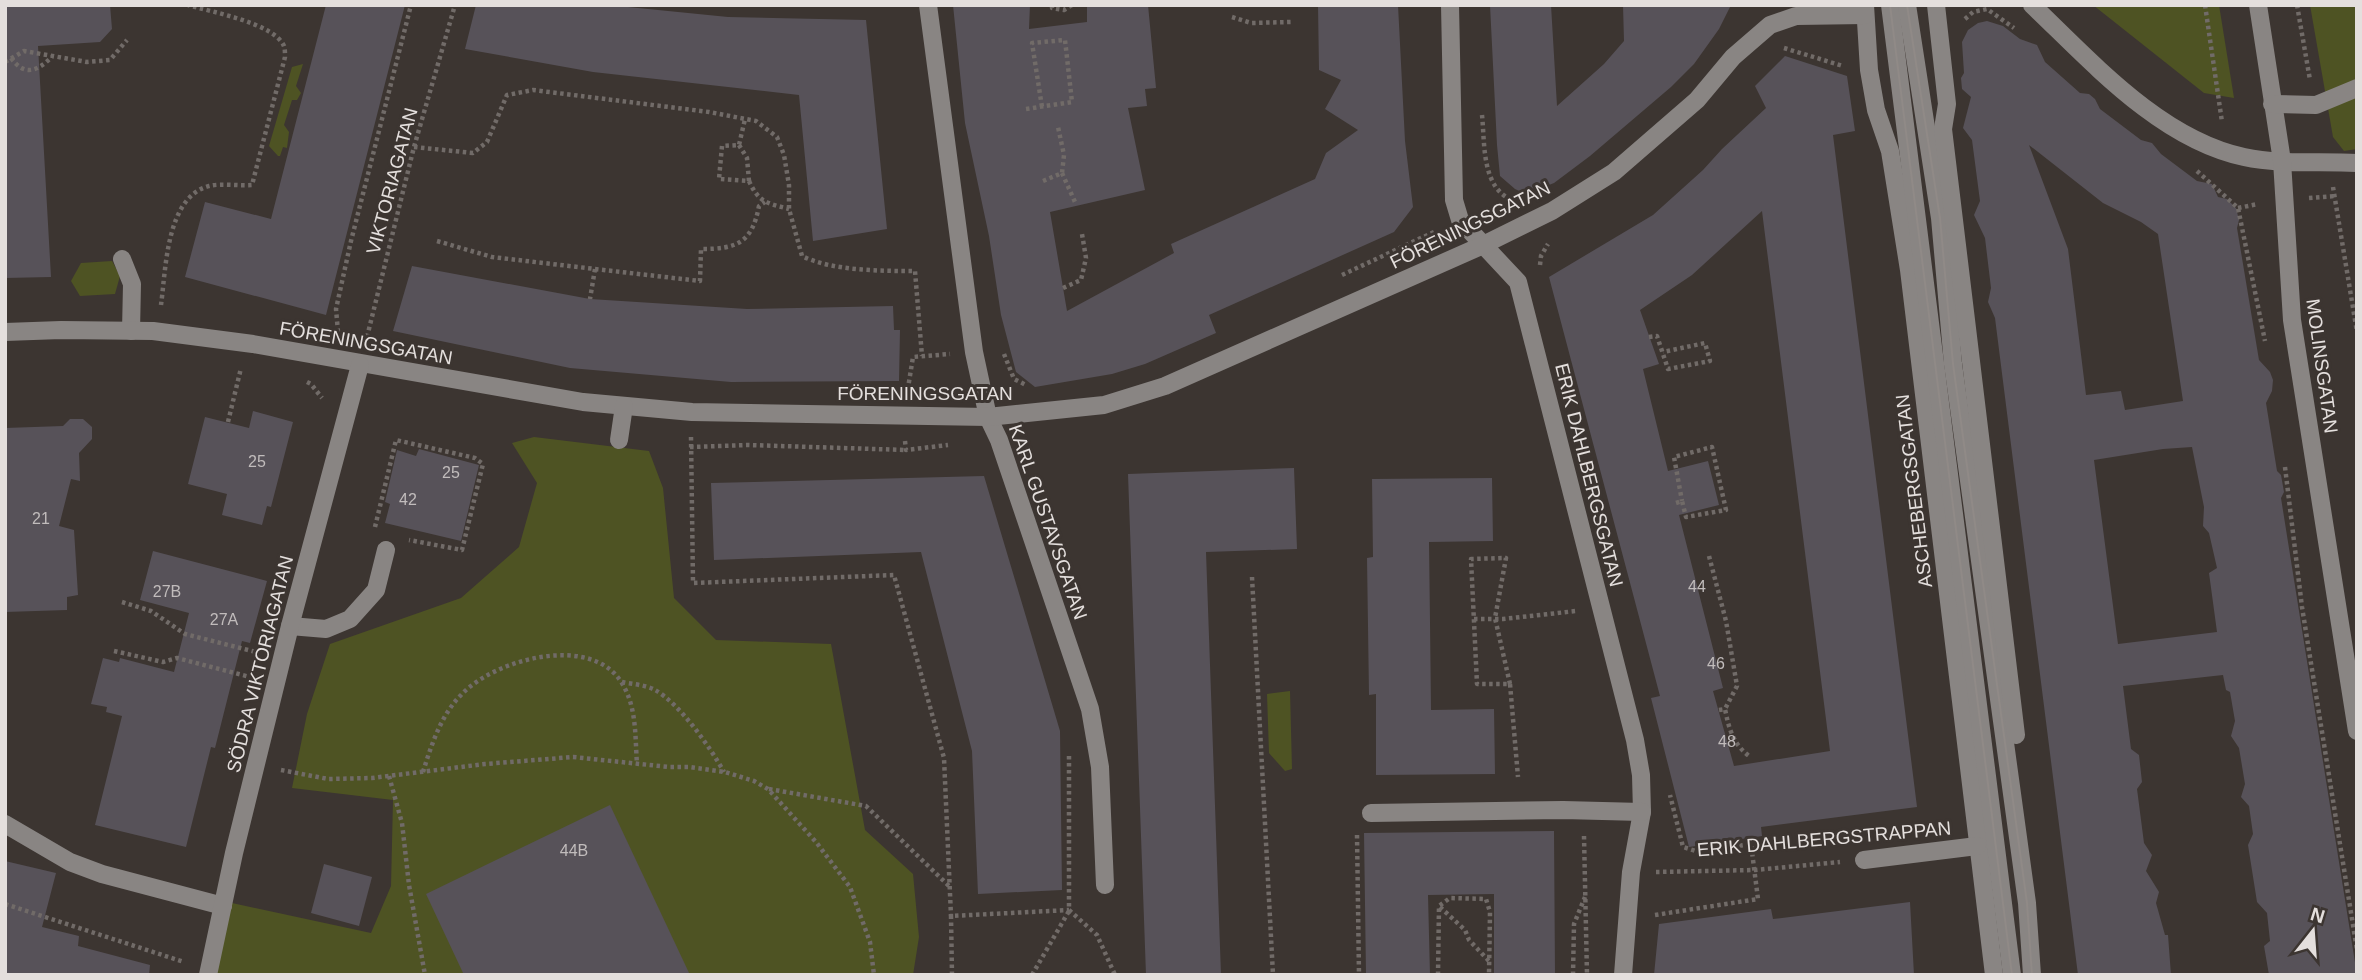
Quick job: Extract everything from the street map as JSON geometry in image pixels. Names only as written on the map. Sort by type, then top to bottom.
[{"type":"street","name":"KARL GUSTAVSGATAN","points":[[928,5],[974,352],[988,417],[999,440],[1090,709],[1100,766],[1105,885]]},
{"type":"street","name":"ERIK DAHLBERGSGATAN","points":[[1450,5],[1454,188],[1460,220],[1481,246],[1518,282],[1635,740],[1641,775],[1642,812],[1631,873],[1623,975]]},
{"type":"street","points":[[1890,5],[2012,975]]},
{"type":"street","points":[[1907,5],[1940,218],[1952,363],[2027,903],[2032,975]]},
{"type":"street","points":[[1936,5],[1947,104],[1943,129],[2044,975]]},
{"type":"street","points":[[2032,5],[2111,80],[2168,125],[2214,147],[2244,157],[2357,163]]},
{"type":"street","name":"MOLINSGATAN","points":[[2258,5],[2282,161],[2292,320],[2357,731]]},
{"type":"street","name":"FÖRENINGSGATAN","points":[[5,332],[153,331],[253,344],[360,365],[583,402],[692,412],[988,417],[1104,405],[1165,386],[1481,246],[1552,211],[1614,172],[1696,100],[1733,58],[1770,25],[1796,16],[1865,10]]},
{"type":"street","name":"ASCHEBERGSGATAN","points":[[1865,10],[1869,70],[1876,110],[1890,151],[1909,270],[1994,975]]},
{"type":"street","points":[[2272,104],[2316,105],[2357,89]]},
{"type":"street","points":[[122,259],[132,284],[131,331]]},
{"type":"street","name":"SÖDRA VIKTORIAGATAN","points":[[208,975],[290,626],[360,365]]},
{"type":"street","points":[[619,440],[624,406]]},
{"type":"street","points":[[290,626],[326,629],[350,619],[376,590],[386,550]]},
{"type":"street","points":[[1371,813],[1563,810],[1642,812]]},
{"type":"street","points":[[5,824],[71,862],[102,874],[223,906]]},
{"type":"street","name":"ERIK DAHLBERGSTRAPPAN","points":[[1864,860],[1977,846]]},
{"type":"path","points":[[161,304],[175,220],[186,197],[209,186],[252,185],[285,57],[284,46],[275,35],[257,25],[188,5]]},
{"type":"path","points":[[338,333],[336,309],[351,241],[411,5]]},
{"type":"path","name":"VIKTORIAGATAN","points":[[360,365],[414,147],[456,5]]},
{"type":"path","points":[[1052,5],[1052,8],[1064,10],[1072,5]]},
{"type":"path","points":[[2205,5],[2222,126]]},
{"type":"path","points":[[1963,21],[1973,12],[1987,9],[2015,28]]},
{"type":"path","points":[[1232,16],[1251,23],[1291,22]]},
{"type":"path","points":[[5,62],[23,51],[87,62],[110,60],[127,40]]},
{"type":"path","points":[[1026,109],[1042,107],[1072,102],[1065,40],[1032,43],[1042,107]]},
{"type":"path","points":[[1779,46],[1855,70]]},
{"type":"path","points":[[11,58],[18,66],[27,70],[39,69],[52,57]]},
{"type":"path","points":[[414,147],[473,153],[487,142],[507,95],[533,90],[756,121],[777,137],[789,185],[789,209],[802,256],[815,263],[915,271],[922,356]]},
{"type":"path","points":[[1481,108],[1488,168],[1494,187],[1507,198],[1521,204]]},
{"type":"path","points":[[744,119],[740,145],[747,158],[749,181],[756,196],[765,202],[789,209]]},
{"type":"path","points":[[1058,127],[1064,155],[1062,173],[1075,202]]},
{"type":"path","points":[[740,145],[722,146],[719,179],[749,181]]},
{"type":"path","points":[[2329,162],[2357,332]]},
{"type":"path","points":[[2190,166],[2238,208],[2266,343]]},
{"type":"path","points":[[1043,181],[1062,173]]},
{"type":"path","points":[[437,241],[492,257],[700,281],[701,249],[726,249],[749,237],[759,206],[765,202]]},
{"type":"path","points":[[1336,278],[1460,220]]},
{"type":"path","points":[[1063,288],[1081,280],[1086,258],[1082,234]]},
{"type":"path","points":[[1539,268],[1541,256],[1549,243]]},
{"type":"path","points":[[590,299],[595,269]]},
{"type":"path","points":[[1649,337],[1657,336],[1662,352],[1668,369],[1710,360],[1705,343],[1662,352]]},
{"type":"path","points":[[367,337],[378,339]]},
{"type":"path","points":[[1003,352],[1014,379],[1026,385]]},
{"type":"path","points":[[229,365],[252,370]]},
{"type":"path","points":[[228,422],[241,368]]},
{"type":"path","points":[[300,380],[311,384],[325,405]]},
{"type":"path","points":[[692,412],[690,447],[693,583],[894,575],[944,758],[952,975]]},
{"type":"path","points":[[386,550],[371,546],[396,440],[475,458],[483,464],[463,550],[401,538]]},
{"type":"path","points":[[690,447],[749,445],[906,450]]},
{"type":"path","points":[[1712,447],[1726,510],[1686,517],[1679,502],[1674,457],[1712,447]]},
{"type":"path","points":[[2284,459],[2302,607],[2357,950]]},
{"type":"path","points":[[1709,556],[1726,621],[1737,686],[1722,710],[1730,733],[1740,749],[1749,756]]},
{"type":"path","points":[[1510,684],[1477,684],[1471,559],[1506,558],[1495,618],[1510,684],[1518,777]]},
{"type":"path","points":[[1252,577],[1273,975]]},
{"type":"path","points":[[122,602],[151,611],[185,634],[263,654]]},
{"type":"path","points":[[1474,619],[1547,616]]},
{"type":"path","points":[[114,651],[163,662],[177,658],[257,679]]},
{"type":"path","points":[[424,772],[442,722],[460,696],[484,675],[545,655],[577,656],[606,667],[622,682],[631,700],[637,764]]},
{"type":"path","points":[[622,682],[654,690],[664,698],[710,746],[725,772]]},
{"type":"path","points":[[1032,975],[1069,910],[1069,744]]},
{"type":"path","points":[[257,764],[298,775],[328,779],[389,776],[573,757],[689,766],[725,772],[754,781],[768,789],[816,842],[850,887],[870,942],[874,975]]},
{"type":"path","points":[[389,776],[402,823],[411,898],[425,975]]},
{"type":"path","points":[[1653,924],[1656,914],[1758,898],[1751,845],[1699,852],[1683,847],[1668,785]]},
{"type":"path","points":[[768,789],[866,806],[950,887]]},
{"type":"path","points":[[1583,812],[1587,975]]},
{"type":"path","points":[[1359,975],[1357,835],[1359,820],[1371,813]]},
{"type":"path","name":"ERIK DAHLBERGSTRAPPAN","points":[[1631,873],[1755,870],[1864,860]]},
{"type":"path","points":[[1573,975],[1574,924],[1586,893]]},
{"type":"path","points":[[1439,906],[1450,898],[1486,899],[1490,912],[1489,975]]},
{"type":"path","points":[[5,904],[187,963],[184,975]]},
{"type":"path","points":[[1439,906],[1465,930],[1469,940],[1489,961]]},
{"type":"path","points":[[1438,975],[1439,906]]},
{"type":"path","points":[[951,916],[1069,910],[1097,935],[1115,975]]},
{"type":"green space","points":[[2093,5],[2219,5],[2234,98],[2204,93]]},
{"type":"green space","points":[[2310,5],[2357,5],[2357,149],[2344,151],[2333,137]]},
{"type":"green space","points":[[303,64],[296,86],[301,93],[297,100],[292,100],[284,125],[289,132],[287,148],[283,147],[278,156],[269,146],[292,67]]},
{"type":"green space","points":[[112,261],[120,276],[115,294],[80,296],[71,281],[81,263]]},
{"type":"green space","points":[[534,437],[649,451],[663,488],[674,598],[716,640],[831,644],[865,830],[913,874],[919,937],[913,975],[215,975],[232,903],[371,933],[391,886],[393,800],[292,788],[307,714],[330,644],[461,598],[519,547],[537,483],[512,443]]},
{"type":"green space","points":[[1290,691],[1292,769],[1285,771],[1269,753],[1267,694]]},
{"type":"building","points":[[5,5],[110,5],[112,29],[100,42],[38,46],[51,277],[5,278]]},
{"type":"building","points":[[326,5],[405,5],[326,315],[185,277],[205,202],[271,219]]},
{"type":"building","points":[[476,5],[608,5],[728,17],[866,20],[887,229],[813,241],[799,95],[593,72],[465,49]]},
{"type":"building","points":[[953,5],[1030,5],[1029,29],[1087,22],[1087,5],[1148,5],[1156,88],[1145,89],[1147,106],[1128,108],[1145,190],[1050,212],[1067,311],[1174,253],[1171,244],[1315,179],[1326,153],[1358,130],[1325,109],[1341,80],[1319,70],[1318,5],[1398,5],[1405,141],[1413,207],[1394,232],[1209,315],[1216,333],[1145,364],[1112,374],[1035,387],[1016,372],[1001,315],[989,236],[965,123]]},
{"type":"building","points":[[1490,5],[1551,5],[1557,106],[1604,64],[1624,41],[1623,5],[1731,5],[1719,29],[1694,64],[1671,87],[1554,183],[1526,194],[1515,189],[1500,176]]},
{"type":"building","points":[[1987,21],[2003,26],[2020,39],[2037,45],[2045,62],[2080,93],[2089,94],[2100,109],[2141,140],[2152,143],[2161,154],[2197,181],[2212,184],[2218,197],[2227,199],[2236,208],[2259,360],[2270,372],[2273,380],[2272,391],[2266,403],[2277,471],[2281,475],[2284,492],[2281,498],[2357,975],[2269,975],[2264,946],[2270,941],[2267,913],[2257,902],[2248,845],[2253,834],[2249,806],[2241,797],[2245,784],[2239,748],[2231,736],[2235,721],[2230,692],[2226,690],[2223,675],[2123,686],[2131,749],[2139,755],[2142,782],[2137,789],[2144,843],[2152,855],[2146,871],[2159,892],[2156,903],[2165,935],[2168,935],[2171,975],[2078,975],[1995,318],[1988,302],[1991,288],[1985,238],[1974,215],[1980,201],[1972,140],[1963,128],[1971,97],[1962,89],[1962,42],[1968,30]],"holes":[[[2029,145],[2103,203],[2141,222],[2158,234],[2183,401],[2125,410],[2121,391],[2086,395],[2068,249]],[[2192,447],[2204,507],[2203,526],[2209,533],[2217,568],[2209,573],[2217,632],[2118,644],[2094,460]]]},
{"type":"building","points":[[1785,56],[1847,76],[1855,131],[1833,135],[1917,807],[1761,827],[1762,836],[1689,847],[1651,698],[1660,696],[1549,277],[1653,215],[1703,170],[1766,108],[1755,86]],"holes":[[[1762,211],[1830,751],[1734,766],[1713,691],[1723,688],[1679,515],[1719,505],[1708,461],[1668,471],[1643,369],[1659,364],[1640,310],[1692,275]]]},
{"type":"building","points":[[412,266],[590,299],[747,309],[893,306],[894,330],[900,330],[899,381],[731,382],[570,368],[393,331]]},
{"type":"building","points":[[253,411],[293,422],[271,507],[267,506],[262,525],[222,515],[227,494],[188,484],[205,417],[249,428]]},
{"type":"building","points":[[70,419],[83,419],[92,427],[92,439],[79,453],[80,481],[71,479],[59,526],[74,530],[78,595],[67,597],[67,610],[5,612],[5,428],[63,426]]},
{"type":"building","points":[[419,449],[479,465],[461,541],[385,523],[390,504],[385,502],[397,450],[416,456]]},
{"type":"building","points":[[1294,468],[1297,549],[1206,552],[1221,975],[1146,975],[1128,474]]},
{"type":"building","points":[[984,476],[1060,731],[1062,890],[978,894],[972,751],[921,552],[714,560],[711,483]]},
{"type":"building","points":[[1492,478],[1493,541],[1429,542],[1431,710],[1494,709],[1495,774],[1376,775],[1376,694],[1369,695],[1367,558],[1373,557],[1372,479]]},
{"type":"building","points":[[153,551],[267,581],[250,643],[242,641],[215,748],[211,747],[186,847],[95,825],[122,716],[106,712],[107,707],[91,704],[103,658],[119,662],[120,658],[174,672],[189,613],[140,600]]},
{"type":"building","points":[[610,805],[690,975],[464,975],[426,894]]},
{"type":"building","points":[[1554,831],[1555,975],[1494,975],[1494,894],[1428,895],[1430,975],[1366,975],[1364,833]]},
{"type":"building","points":[[5,861],[56,873],[42,927],[79,936],[78,946],[150,965],[149,975],[5,975]]},
{"type":"building","points":[[324,864],[372,877],[359,926],[311,913]]},
{"type":"building","points":[[1910,902],[1914,975],[1654,975],[1659,924],[1771,909],[1773,919]]},
{"type":"tram line","points":[[1890,5],[2012,975]]},
{"type":"tram line","points":[[1907,5],[1940,218],[1953,364],[2027,903],[2032,975]]}]
